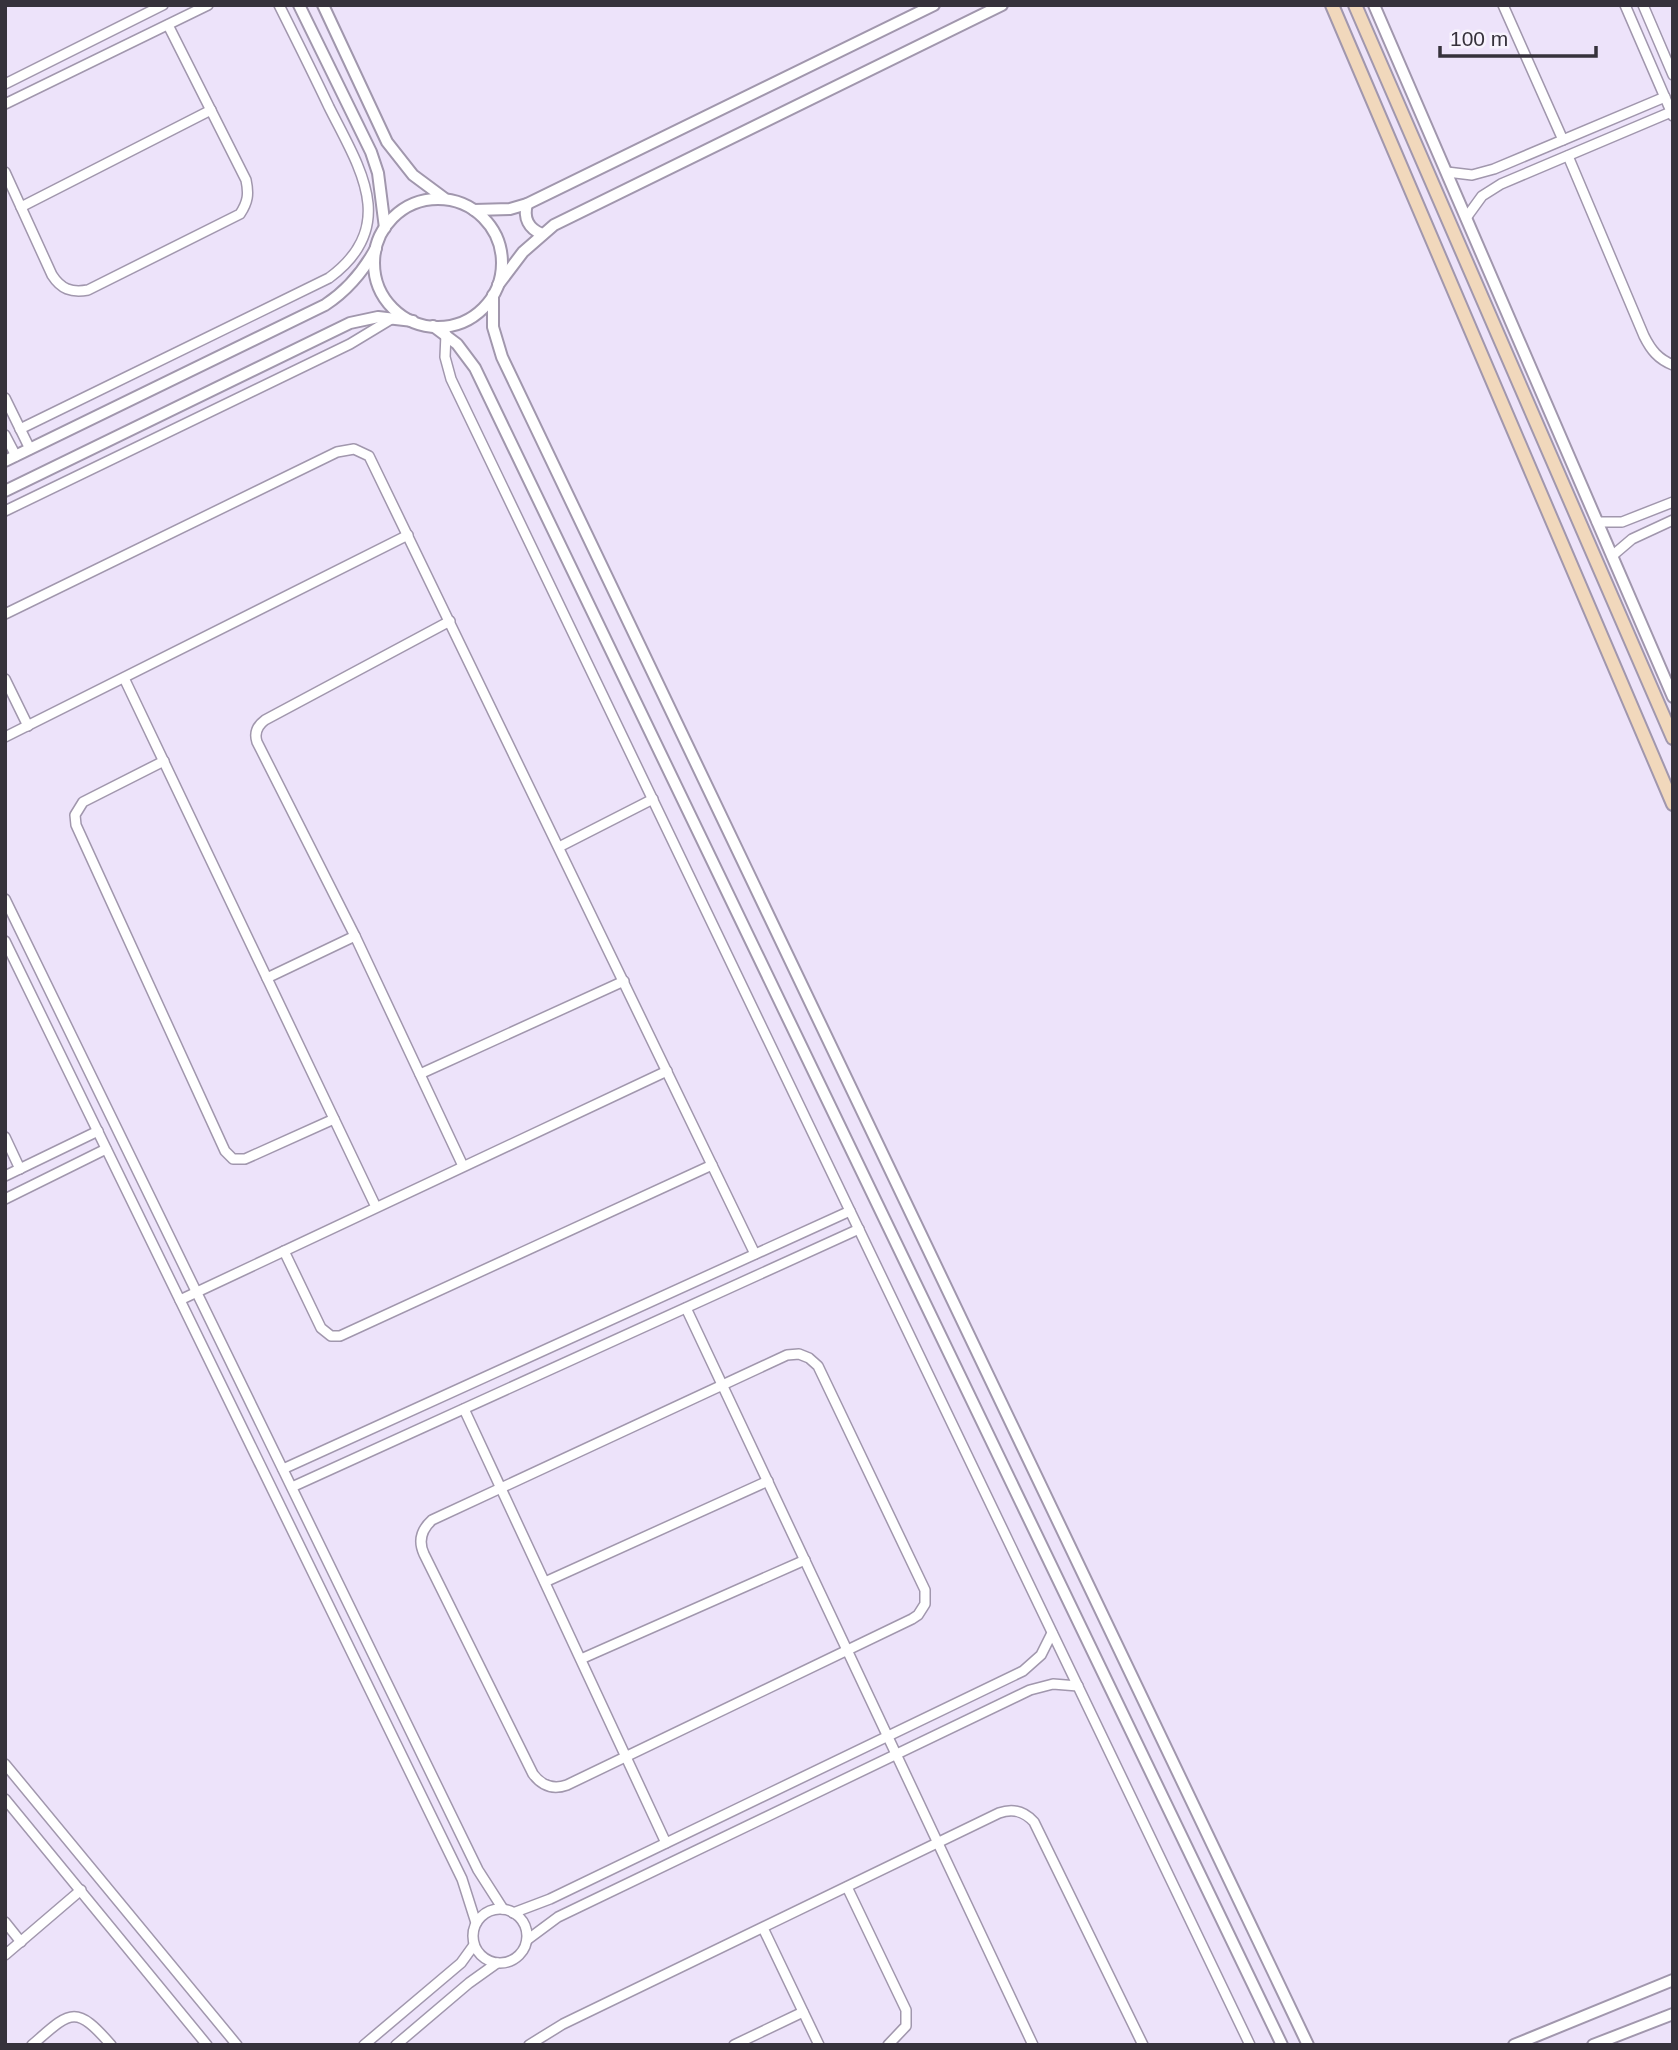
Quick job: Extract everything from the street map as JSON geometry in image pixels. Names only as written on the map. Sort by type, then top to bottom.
[{"type":"main road","points":[[1332,5],[1673,804]]},
{"type":"main road","points":[[1355,5],[1673,738]]},
{"type":"street","points":[[5,83],[163,5]]},
{"type":"street","points":[[5,104],[208,5]]},
{"type":"street","points":[[20,429],[329,278],[345,265],[358,248],[369,206],[362,173],[279,5]]},
{"type":"street","points":[[299,5],[371,152],[378,173],[385,228]]},
{"type":"street","points":[[323,5],[393,151],[412,175],[447,200],[474,210],[510,209],[527,204],[934,5]]},
{"type":"street","points":[[5,491],[350,323],[378,317],[433,326],[457,324],[486,305],[523,252],[554,225],[1002,5]]},
{"type":"street","points":[[1374,5],[1673,697]]},
{"type":"street","points":[[1503,5],[1563,140]]},
{"type":"street","points":[[1466,218],[1482,196],[1501,184],[1672,114],[1625,5]]},
{"type":"street","points":[[1643,5],[1673,75]]},
{"type":"street","points":[[5,172],[58,284],[77,292],[88,290],[240,214],[249,192],[246,180],[168,25]]},
{"type":"street","points":[[1447,172],[1472,175],[1494,169],[1665,97]]},
{"type":"street","points":[[21,207],[211,110]]},
{"type":"street","points":[[1568,156],[1651,350],[1663,361],[1673,365]]},
{"type":"street","points":[[1494,169],[1501,184]]},
{"type":"street","points":[[5,436],[10,459],[325,305],[349,286],[364,268],[385,228],[394,217],[412,205],[432,200],[447,200]]},
{"type":"street","points":[[527,204],[525,215],[529,224],[542,234]]},
{"type":"street","points":[[474,210],[491,227],[501,249],[501,273],[496,290],[493,327],[502,357],[1308,2045]]},
{"type":"street","points":[[376,248],[375,273],[384,296],[401,315],[412,321]]},
{"type":"street","points":[[5,511],[350,344],[393,318]]},
{"type":"street","points":[[433,326],[462,349],[475,368],[1282,2045]]},
{"type":"street","points":[[446,334],[445,357],[451,379],[1250,2045]]},
{"type":"street","points":[[5,398],[30,449]]},
{"type":"street","points":[[5,614],[343,449],[354,449],[369,456],[755,1254]]},
{"type":"street","points":[[1597,522],[1622,522],[1673,502]]},
{"type":"street","points":[[1612,556],[1632,538],[1673,520]]},
{"type":"street","points":[[5,737],[408,535]]},
{"type":"street","points":[[450,621],[265,720],[257,730],[257,743],[355,936],[464,1166]]},
{"type":"street","points":[[124,678],[376,1208]]},
{"type":"street","points":[[5,679],[28,726]]},
{"type":"street","points":[[164,761],[83,803],[75,815],[76,825],[225,1151],[233,1159],[245,1159],[334,1119]]},
{"type":"street","points":[[559,847],[653,799]]},
{"type":"street","points":[[5,899],[478,1870],[503,1909]]},
{"type":"street","points":[[267,978],[355,936]]},
{"type":"street","points":[[5,941],[462,1879],[476,1923],[474,1945],[483,1957],[498,1963]]},
{"type":"street","points":[[420,1073],[624,981]]},
{"type":"street","points":[[180,1300],[667,1070]]},
{"type":"street","points":[[5,1176],[97,1131]]},
{"type":"street","points":[[5,1137],[20,1169]]},
{"type":"street","points":[[5,1199],[106,1149]]},
{"type":"street","points":[[284,1251],[321,1328],[331,1336],[340,1336],[712,1165]]},
{"type":"street","points":[[283,1469],[850,1211]]},
{"type":"street","points":[[292,1487],[859,1229]]},
{"type":"street","points":[[686,1308],[1034,2045]]},
{"type":"street","points":[[804,1355],[814,1361],[922,1584],[925,1604],[918,1615],[848,1651],[561,1787],[548,1786],[537,1779],[424,1555],[421,1536],[432,1520],[501,1488],[787,1356],[804,1355]]},
{"type":"street","points":[[464,1409],[666,1843]]},
{"type":"street","points":[[545,1582],[768,1482]]},
{"type":"street","points":[[581,1659],[805,1560]]},
{"type":"street","points":[[513,1913],[541,1903],[1023,1671],[1041,1655],[1052,1633]]},
{"type":"street","points":[[527,1940],[558,1917],[1030,1690],[1054,1684],[1078,1686]]},
{"type":"street","points":[[5,1764],[237,2045]]},
{"type":"street","points":[[5,1799],[207,2045]]},
{"type":"street","points":[[529,2045],[551,2030],[847,1886],[1005,1811],[1018,1811],[1030,1817],[1143,2045]]},
{"type":"street","points":[[847,1886],[906,2010],[906,2026],[888,2045]]},
{"type":"street","points":[[5,1955],[81,1890]]},
{"type":"street","points":[[396,2045],[469,1983],[498,1963],[514,1959],[523,1951],[527,1940],[525,1927],[513,1913],[503,1909],[491,1911],[476,1923]]},
{"type":"street","points":[[5,1922],[21,1942]]},
{"type":"street","points":[[763,1927],[819,2045]]},
{"type":"street","points":[[364,2045],[461,1964],[474,1945]]},
{"type":"street","points":[[1514,2045],[1673,1980]]},
{"type":"street","points":[[734,2045],[803,2012]]},
{"type":"street","points":[[1593,2045],[1673,2014]]},
{"type":"street","points":[[32,2045],[57,2023],[71,2017],[79,2017],[93,2024],[111,2045]]}]
